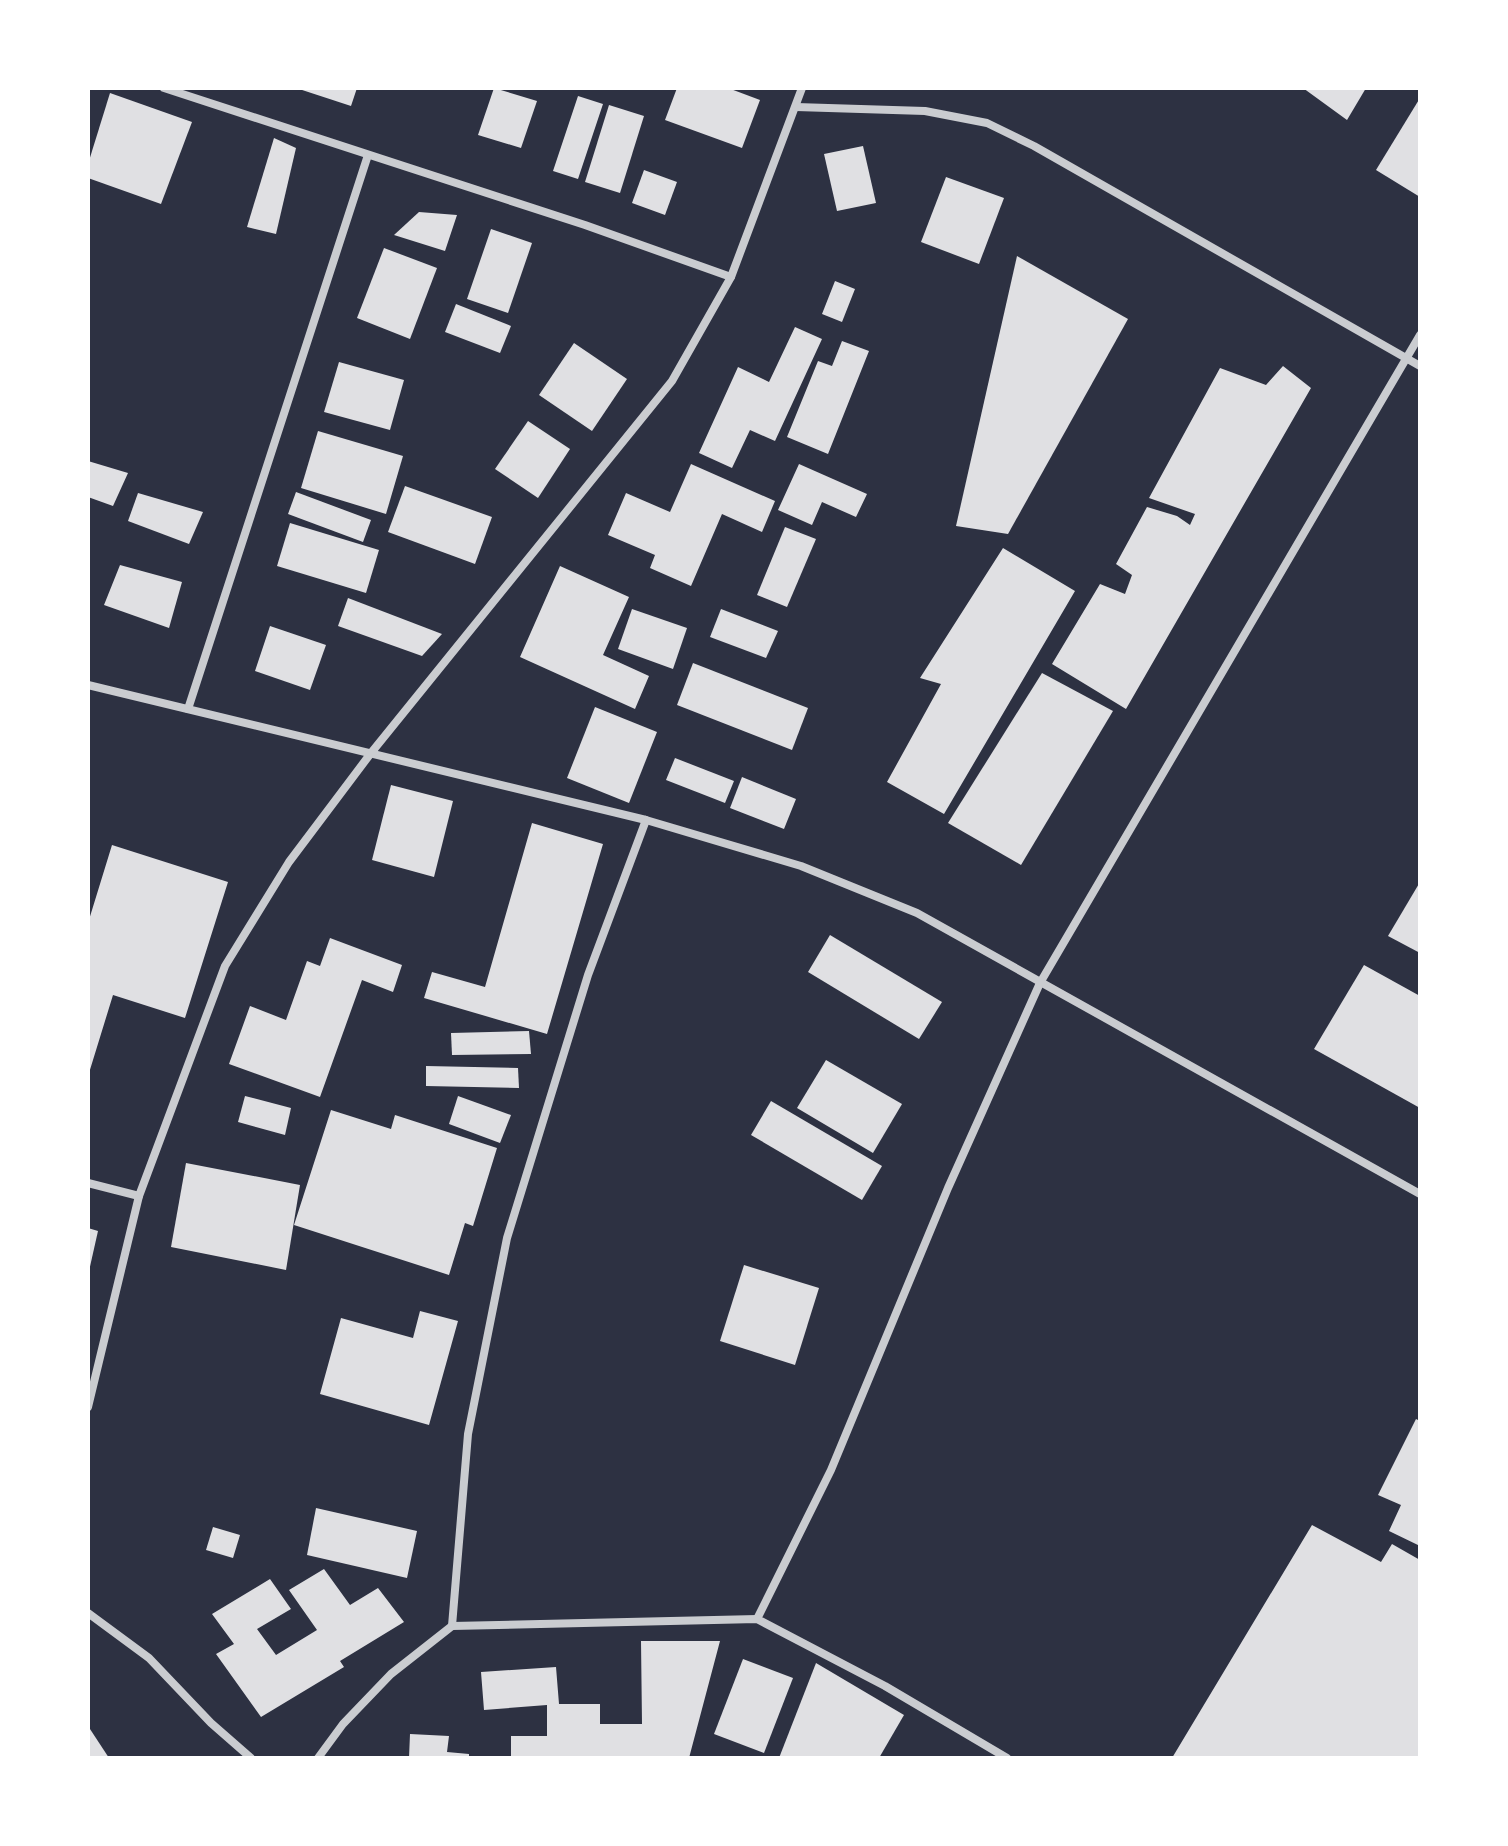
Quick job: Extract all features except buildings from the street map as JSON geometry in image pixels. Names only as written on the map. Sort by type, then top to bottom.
[{"type":"street","points":[[164,88],[585,225],[731,277]]},
{"type":"street","points":[[88,1407],[139,1196],[225,966],[289,862],[371,753],[672,381],[731,277],[802,88]]},
{"type":"street","points":[[796,107],[925,111],[987,123],[1034,146],[1420,366]]},
{"type":"street","points":[[188,709],[368,155]]},
{"type":"street","points":[[757,1619],[831,1470],[948,1188],[1040,983],[1420,335]]},
{"type":"street","points":[[88,685],[646,820],[801,866],[917,913],[1420,1194]]},
{"type":"street","points":[[452,1626],[468,1434],[507,1238],[588,975],[646,820]]},
{"type":"street","points":[[88,1183],[139,1196]]},
{"type":"street","points":[[88,1613],[149,1658],[211,1723],[251,1758]]},
{"type":"street","points":[[318,1758],[343,1724],[391,1674],[452,1626],[757,1619],[885,1686],[1007,1758]]}]
